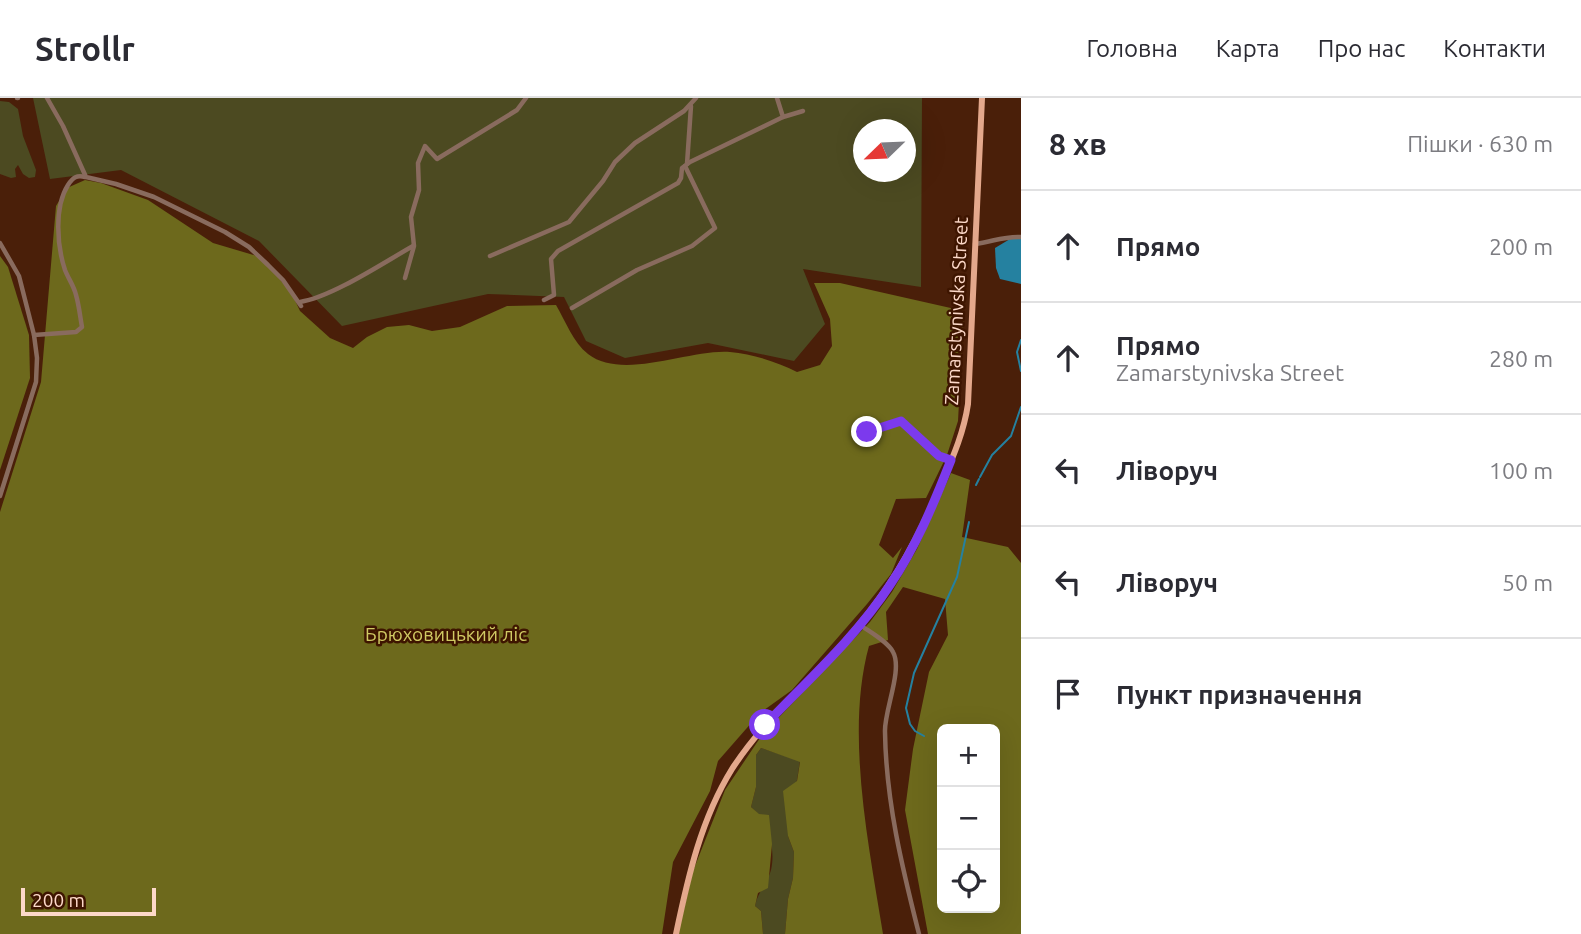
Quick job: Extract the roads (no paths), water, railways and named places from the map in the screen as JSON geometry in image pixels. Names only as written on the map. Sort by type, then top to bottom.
[{"type":"main road","name":"Zamarstynivska Street","points":[[676,934],[695,853],[731,771],[765,725],[860,625],[892,583],[920,533],[962,431],[968,404],[982,98]]},
{"type":"street","points":[[47,98],[64,126],[86,177]]},
{"type":"street","points":[[405,278],[414,246],[411,217],[419,190],[418,163],[425,146],[437,159],[517,110],[526,98]]},
{"type":"street","points":[[490,256],[569,222],[615,162],[635,143],[691,106],[696,98]]},
{"type":"street","points":[[777,98],[783,117]]},
{"type":"street","points":[[544,300],[554,295],[551,259],[558,251],[678,183],[686,165],[691,106]]},
{"type":"street","points":[[686,165],[783,117],[803,111]]},
{"type":"street","points":[[572,308],[637,270],[692,246],[715,228],[686,165]]},
{"type":"street","points":[[34,335],[76,332],[82,327],[76,293],[61,252],[59,210],[64,193],[73,178],[79,175],[154,197],[225,232],[249,247],[268,265],[301,304],[414,246]]},
{"type":"street","points":[[975,244],[991,242],[1003,236],[1021,237]]},
{"type":"street","points":[[0,243],[19,276],[37,358],[36,382],[0,496]]},
{"type":"street","points":[[867,432],[901,421],[939,456],[951,460]]},
{"type":"street","points":[[860,625],[893,651],[896,663],[884,727],[885,771],[897,847],[919,934]]},
{"type":"water","points":[[1010,239],[1021,239],[1021,284],[1000,279],[996,268],[995,248]]},
{"type":"waterway","points":[[1021,340],[1017,352],[1021,371]]},
{"type":"waterway","points":[[980,477],[992,455],[1011,436],[1021,407]]},
{"type":"waterway","points":[[976,485],[979,479]]},
{"type":"waterway","points":[[924,736],[910,724],[906,708],[914,673],[957,577],[969,522]]},
{"type":"park label","name":"Брюховицький ліс","points":[[446,634]]}]
